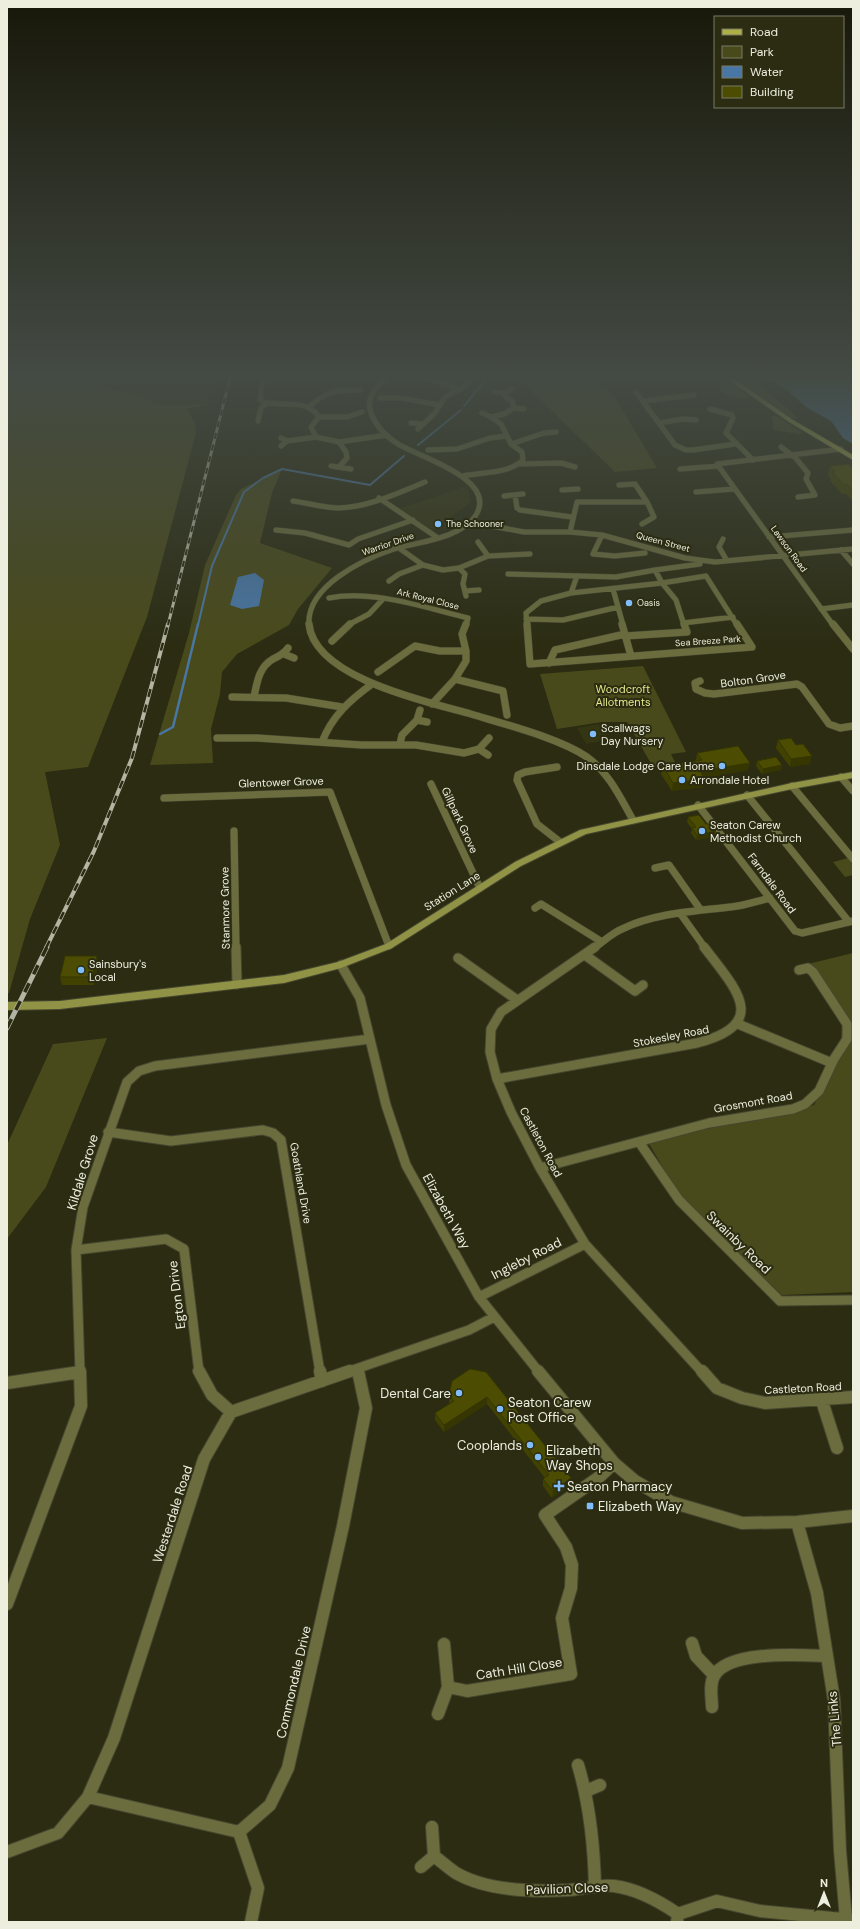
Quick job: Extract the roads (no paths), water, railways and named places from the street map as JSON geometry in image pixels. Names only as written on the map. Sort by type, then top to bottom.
[{"type":"main road","name":"Station Lane","points":[[7,1006],[60,1004],[284,979],[341,966],[389,946],[518,864],[583,832],[698,805],[792,786],[853,776]]},
{"type":"street","points":[[346,468],[351,469]]},
{"type":"street","name":"Warrior Drive","points":[[447,468],[463,476],[476,489],[480,498],[480,507],[470,522],[450,534],[399,548],[367,560],[339,576],[318,596],[311,608],[308,619],[310,631],[316,644],[345,670],[372,684],[519,730],[567,747],[585,756],[600,768],[612,783],[633,820]]},
{"type":"street","points":[[463,476],[509,468]]},
{"type":"street","points":[[680,469],[692,468]]},
{"type":"street","name":"Lawson Road","points":[[719,468],[821,609],[853,649]]},
{"type":"street","points":[[798,497],[815,495],[806,479],[808,472],[805,468]]},
{"type":"street","points":[[293,501],[337,508],[356,505],[425,482]]},
{"type":"street","points":[[619,485],[638,483],[654,517],[642,524]]},
{"type":"street","points":[[562,490],[575,489],[577,502],[572,517],[570,532]]},
{"type":"street","points":[[696,492],[734,489]]},
{"type":"street","points":[[504,496],[523,494]]},
{"type":"street","points":[[515,495],[517,508],[520,510],[572,517]]},
{"type":"street","points":[[379,498],[438,538]]},
{"type":"street","points":[[577,502],[647,502]]},
{"type":"street","points":[[349,545],[358,539],[413,520]]},
{"type":"street","name":"Queen Street","points":[[470,522],[524,532],[570,532],[602,535],[685,558],[715,562],[853,549]]},
{"type":"street","points":[[276,530],[294,529],[357,548]]},
{"type":"street","points":[[769,537],[853,530]]},
{"type":"street","points":[[602,535],[592,556],[615,556],[632,552],[645,553]]},
{"type":"street","points":[[723,539],[719,546],[727,561]]},
{"type":"street","points":[[478,542],[488,556]]},
{"type":"street","points":[[399,548],[422,566],[443,570],[460,568],[488,556],[530,554]]},
{"type":"street","points":[[841,550],[853,564]]},
{"type":"street","points":[[508,574],[616,577],[715,562]]},
{"type":"street","points":[[389,581],[399,574],[422,566]]},
{"type":"street","points":[[460,568],[465,574],[463,584],[466,593],[479,590]]},
{"type":"street","name":"Sea Breeze Park","points":[[549,663],[555,650],[625,635],[687,632],[676,600],[662,583],[655,570]]},
{"type":"street","points":[[399,574],[405,579]]},
{"type":"street","points":[[571,593],[577,576]]},
{"type":"street","name":"Sea Breeze Park","points":[[706,576],[752,647],[530,664],[526,613],[541,601],[571,593],[662,583],[706,576]]},
{"type":"street","points":[[613,589],[631,656]]},
{"type":"street","name":"Ark Royal Close","points":[[329,598],[339,596],[383,599],[470,616],[462,634],[466,651],[466,661],[455,679],[432,704]]},
{"type":"street","name":"Ark Royal Close","points":[[332,640],[347,625],[369,614],[383,599]]},
{"type":"street","points":[[821,609],[853,605]]},
{"type":"street","points":[[526,619],[563,620],[618,607]]},
{"type":"street","name":"Sea Breeze Park","points":[[684,623],[733,617]]},
{"type":"street","points":[[330,631],[339,633]]},
{"type":"street","points":[[378,672],[388,667],[406,651],[415,646],[440,651],[466,651]]},
{"type":"street","points":[[254,697],[257,678],[264,664],[286,651],[294,658]]},
{"type":"street","points":[[455,679],[503,691],[507,715]]},
{"type":"street","name":"Bolton Grove","points":[[700,681],[695,683],[696,689],[705,693],[714,694],[797,684],[802,687],[829,724],[840,728],[853,726]]},
{"type":"street","points":[[322,742],[329,722],[342,707],[372,684]]},
{"type":"street","points":[[232,698],[286,698],[342,707]]},
{"type":"street","points":[[400,744],[401,736],[406,729],[417,720],[420,710]]},
{"type":"street","points":[[417,720],[427,722]]},
{"type":"street","points":[[217,738],[362,745],[400,744],[434,747],[464,753],[479,750],[489,738]]},
{"type":"street","points":[[233,746],[234,738]]},
{"type":"street","points":[[479,750],[488,755]]},
{"type":"street","points":[[557,767],[525,772],[518,775],[517,780],[537,824],[560,842]]},
{"type":"street","points":[[841,777],[853,791]]},
{"type":"street","name":"Gillpark Grove","points":[[431,784],[480,888]]},
{"type":"street","points":[[792,786],[853,860]]},
{"type":"street","name":"Glentower Grove","points":[[164,798],[330,792],[389,946]]},
{"type":"street","points":[[747,795],[851,921]]},
{"type":"street","name":"Farndale Road","points":[[698,805],[795,932],[802,933],[851,921]]},
{"type":"street","name":"Stanmore Grove","points":[[234,831],[237,984]]},
{"type":"street","points":[[655,868],[669,865],[700,909]]},
{"type":"street","name":"Castleton Road","points":[[770,898],[732,907],[700,909],[680,913],[637,923],[621,929],[517,1000],[502,1012],[491,1029],[490,1052],[498,1079],[511,1112],[540,1168],[585,1244],[717,1388],[742,1398],[765,1403],[822,1401],[853,1397]]},
{"type":"street","points":[[535,908],[541,904],[602,942]]},
{"type":"street","points":[[680,913],[735,989],[740,999],[742,1015],[738,1024],[832,1063]]},
{"type":"street","points":[[585,955],[635,991],[643,985]]},
{"type":"street","points":[[458,959],[517,1000]]},
{"type":"street","name":"Elizabeth Way","points":[[341,966],[360,998],[386,1105],[406,1165],[479,1297],[614,1463],[635,1481],[671,1502],[742,1523],[797,1522],[853,1516]]},
{"type":"street","name":"Grosmont Road","points":[[540,1168],[709,1123],[779,1111],[805,1104],[820,1091],[832,1063],[847,1039],[847,1024],[812,972],[808,968],[799,970]]},
{"type":"street","name":"Stokesley Road","points":[[498,1079],[714,1040],[730,1032],[738,1024]]},
{"type":"street","name":"Kildale Grove","points":[[7,1604],[81,1406],[76,1250],[83,1207],[108,1132],[127,1082],[140,1071],[155,1066],[370,1039]]},
{"type":"street","name":"Goathland Drive","points":[[108,1132],[171,1141],[263,1130],[273,1133],[281,1140],[322,1381]]},
{"type":"street","name":"Swainby Road","points":[[638,1142],[679,1200],[780,1300],[853,1300]]},
{"type":"street","name":"Egton Drive","points":[[76,1250],[166,1239],[184,1249],[199,1374],[212,1395],[231,1412]]},
{"type":"street","name":"Ingleby Road","points":[[479,1297],[585,1244]]},
{"type":"street","points":[[231,1412],[469,1330],[494,1317]]},
{"type":"street","name":"Commondale Drive","points":[[239,1832],[270,1805],[288,1768],[343,1526],[366,1408],[358,1369]]},
{"type":"street","points":[[7,1383],[80,1372]]},
{"type":"street","points":[[822,1401],[837,1448]]},
{"type":"street","name":"Westerdale Road","points":[[7,1852],[58,1833],[88,1797],[114,1738],[204,1459],[231,1412]]},
{"type":"street","name":"Cath Hill Close","points":[[448,1687],[467,1691],[571,1674],[562,1618],[570,1588],[572,1565],[566,1547],[545,1515],[598,1478],[614,1463]]},
{"type":"street","name":"The Links","points":[[797,1522],[817,1592],[834,1700],[840,1851],[850,1919]]},
{"type":"street","points":[[692,1643],[696,1656],[714,1675]]},
{"type":"street","points":[[438,1714],[448,1687],[444,1644]]},
{"type":"street","points":[[712,1707],[712,1687],[714,1675],[725,1666],[741,1660],[766,1656],[826,1656]]},
{"type":"street","points":[[578,1765],[586,1791],[591,1824],[595,1887]]},
{"type":"street","points":[[586,1791],[600,1785]]},
{"type":"street","points":[[88,1797],[239,1832],[258,1888],[251,1922]]},
{"type":"street","points":[[421,1867],[434,1856],[432,1827]]},
{"type":"street","name":"Pavilion Close","points":[[434,1856],[456,1874],[476,1881],[517,1889],[568,1890],[595,1887],[619,1887],[653,1898],[677,1918]]},
{"type":"street","points":[[677,1918],[717,1901],[760,1911],[850,1919]]},
{"type":"water","points":[[255,573],[264,580],[259,606],[242,609],[230,605],[238,577]]},
{"type":"waterway","points":[[198,625],[212,566],[244,492],[263,478],[282,469],[370,485],[390,468]]},
{"type":"waterway","points":[[160,734],[173,727],[198,624]]},
{"type":"railway","points":[[168,625],[207,468]]},
{"type":"railway","points":[[46,948],[94,851],[132,758],[168,624]]},
{"type":"railway","points":[[7,1028],[47,947]]},
{"type":"place","name":"The Schooner","points":[[438,524]]},
{"type":"place","name":"Oasis","points":[[629,603]]},
{"type":"place","name":"Scallwags Day Nursery","points":[[593,734]]},
{"type":"place","name":"Dinsdale Lodge Care Home","points":[[722,766]]},
{"type":"place","name":"Arrondale Hotel","points":[[682,780]]},
{"type":"place","name":"Seaton Carew Methodist Church","points":[[702,831]]},
{"type":"place","name":"Sainsbury's Local","points":[[81,970]]},
{"type":"place","name":"Dental Care","points":[[459,1393]]},
{"type":"place","name":"Seaton Carew Post Office","points":[[500,1409]]},
{"type":"place","name":"Cooplands","points":[[530,1445]]},
{"type":"place","name":"Elizabeth Way Shops","points":[[538,1457]]},
{"type":"place","name":"Seaton Pharmacy","points":[[559,1486]]},
{"type":"place","name":"Elizabeth Way","points":[[590,1506]]},
{"type":"park label","name":"Woodcroft Allotments","points":[[623,695]]}]
